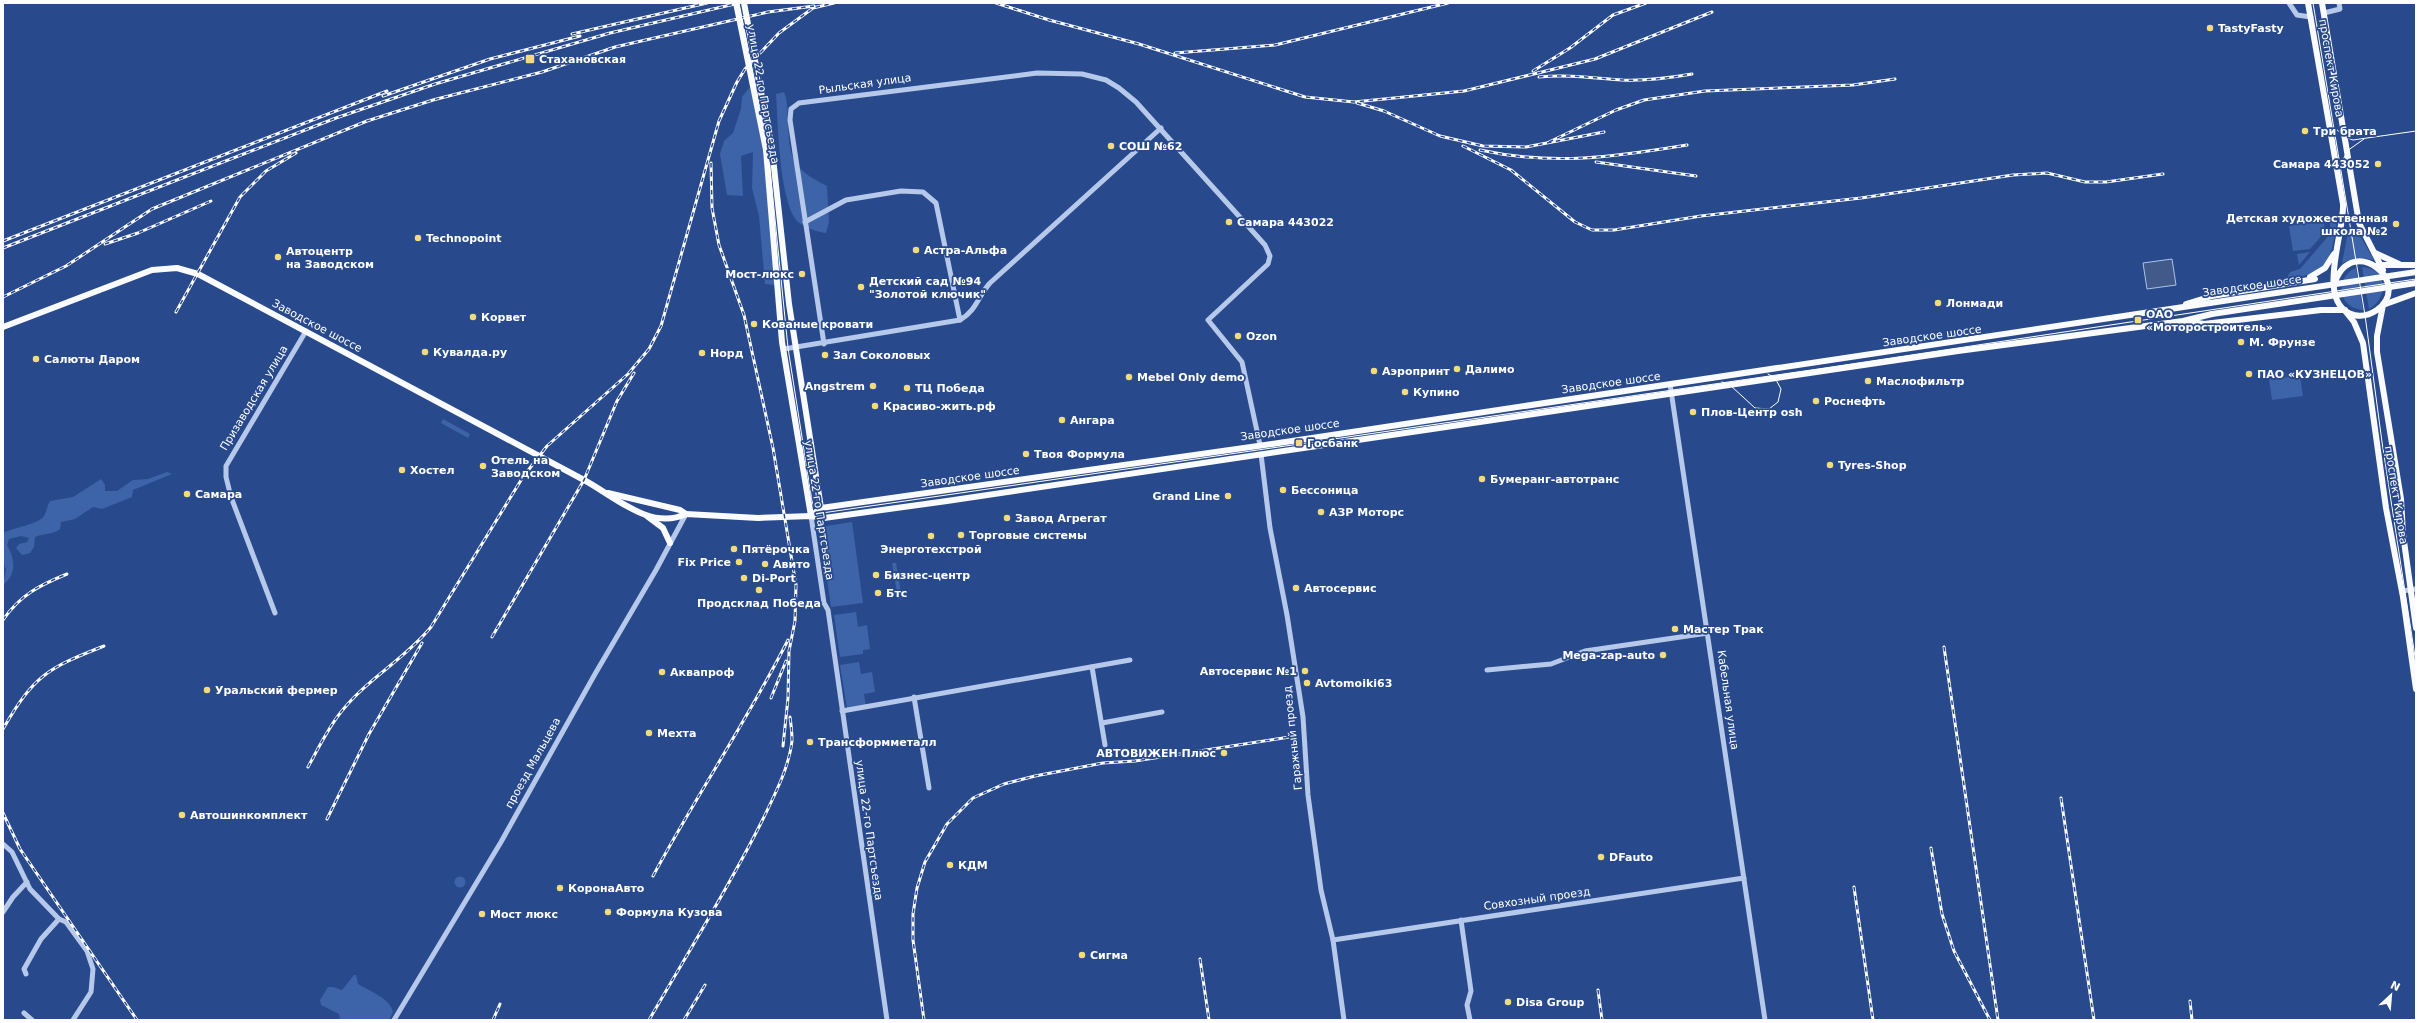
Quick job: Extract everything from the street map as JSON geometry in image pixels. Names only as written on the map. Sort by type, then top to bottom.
[{"type":"main road","name":"улица 22-го Партсъезда","points":[[736,3],[766,150],[784,349],[811,516]]},
{"type":"main road","name":"улица 22-го Партсъезда","points":[[744,3],[772,149],[789,304],[821,508]]},
{"type":"main road","name":"проспект Кирова","points":[[2308,3],[2342,194],[2343,222],[2335,255],[2335,282]]},
{"type":"main road","name":"проспект Кирова","points":[[2322,3],[2359,222],[2365,238],[2375,253],[2384,275]]},
{"type":"main road","points":[[2315,277],[2325,268],[2337,247]]},
{"type":"main road","points":[[2375,253],[2396,263],[2413,265]]},
{"type":"main road","points":[[2180,306],[2193,300],[2295,282],[2315,277],[2360,261],[2381,266],[2413,265]]},
{"type":"main road","points":[[2369,263],[2384,275],[2388,286],[2388,294],[2383,305]]},
{"type":"main road","points":[[2350,264],[2339,272],[2335,282],[2335,296],[2345,310],[2354,315],[2365,315],[2376,311],[2383,305],[2416,293]]},
{"type":"main road","name":"Заводское шоссе","points":[[3,327],[133,276],[152,270],[177,268],[198,274],[608,493],[617,501],[647,516],[677,518],[686,514],[758,518],[811,516],[824,518],[1826,371],[2183,321],[2212,314],[2416,283]]},
{"type":"main road","name":"Заводское шоссе","points":[[821,508],[2088,323],[2180,306],[2210,303],[2416,272]]},
{"type":"main road","name":"проспект Кирова","points":[[2383,305],[2377,343],[2390,441],[2401,499],[2413,589],[2416,628]]},
{"type":"main road","points":[[2183,321],[2204,324],[2321,310],[2345,310]]},
{"type":"main road","name":"проспект Кирова","points":[[2345,310],[2362,337],[2386,508],[2402,591],[2416,688]]},
{"type":"main road","points":[[2088,323],[2090,333]]},
{"type":"main road","points":[[1824,362],[1826,371]]},
{"type":"main road","points":[[2377,443],[2390,441]]},
{"type":"main road","points":[[1260,445],[1261,454]]},
{"type":"main road","points":[[1033,478],[1034,487]]},
{"type":"main road","name":"Заводское шоссе","points":[[608,493],[680,510],[686,514]]},
{"type":"main road","points":[[811,516],[821,508]]},
{"type":"main road","points":[[647,516],[662,528],[670,543]]},
{"type":"street","points":[[2289,3],[2297,15],[2311,17]]},
{"type":"street","points":[[2324,13],[2340,9],[2339,3]]},
{"type":"street","name":"Рыльская улица","points":[[824,344],[790,120],[791,109],[799,103],[1023,73],[1082,74],[1106,80],[1120,88],[1136,102],[1265,245],[1270,256],[1268,264],[1208,320],[1242,362],[1260,445]]},
{"type":"street","points":[[784,349],[824,344],[960,320],[977,306],[983,291],[990,283],[1160,128]]},
{"type":"street","points":[[805,222],[846,200],[901,192],[923,192],[936,203],[960,320]]},
{"type":"street","name":"Призаводская улица","points":[[275,613],[231,497],[226,477],[226,466],[306,331]]},
{"type":"street","name":"Кабельная улица","points":[[1670,384],[1673,394],[1765,1020]]},
{"type":"street","name":"Гаражный проезд","points":[[1261,454],[1270,528],[1287,615],[1303,717],[1308,795],[1321,890],[1333,940],[1344,1020]]},
{"type":"street","name":"проезд Мальцева","points":[[394,1020],[501,842],[595,674],[653,576],[686,514]]},
{"type":"street","name":"улица 22-го Партсъезда","points":[[811,516],[824,603],[828,610],[887,1020]]},
{"type":"street","points":[[2402,591],[2413,589]]},
{"type":"street","points":[[1487,670],[1551,664],[1585,651],[1708,633]]},
{"type":"street","points":[[842,711],[914,697],[1130,660]]},
{"type":"street","points":[[1092,667],[1105,745]]},
{"type":"street","points":[[914,697],[929,788]]},
{"type":"street","points":[[1102,723],[1162,712]]},
{"type":"street","points":[[3,844],[12,852],[30,889],[59,919],[66,922],[80,940],[93,969],[91,992],[73,1020]]},
{"type":"street","name":"Совхозный проезд","points":[[1333,940],[1744,878]]},
{"type":"street","points":[[3,912],[13,897],[27,882]]},
{"type":"street","points":[[26,974],[24,969],[42,939],[59,919]]},
{"type":"street","points":[[1461,920],[1471,991],[1467,1004],[1470,1020]]},
{"type":"street","points":[[24,1013],[32,1020]]},
{"type":"shaded area","points":[[750,87],[763,145],[775,285],[765,284],[759,216],[752,188],[753,152],[741,156],[743,196],[727,195],[720,154],[724,141],[733,133],[741,109],[742,97]]},
{"type":"shaded area","points":[[784,92],[787,106],[789,143],[794,160],[806,173],[815,180],[827,186],[829,222],[826,233],[818,232],[802,225],[796,220],[790,209],[780,159],[776,94]]},
{"type":"shaded area","points":[[2324,221],[2325,232],[2310,249],[2293,251],[2289,226]]},
{"type":"shaded area","points":[[2337,221],[2330,255],[2319,269],[2300,277],[2286,280],[2290,272],[2300,269],[2331,233],[2330,222]]},
{"type":"shaded area","points":[[2349,227],[2355,227],[2374,260],[2358,258],[2342,263]]},
{"type":"shaded area","points":[[2310,252],[2299,265],[2297,254]]},
{"type":"shaded area","points":[[2172,259],[2176,285],[2147,289],[2143,263]]},
{"type":"shaded area","points":[[2362,267],[2377,272],[2383,284],[2380,298],[2376,304],[2369,309]]},
{"type":"shaded area","points":[[2356,268],[2363,310],[2350,305],[2344,300],[2342,294],[2342,284],[2344,279],[2347,274]]},
{"type":"shaded area","points":[[2300,376],[2303,396],[2272,400],[2269,379]]},
{"type":"shaded area","points":[[443,419],[470,434],[468,438],[441,423]]},
{"type":"shaded area","points":[[167,472],[172,474],[133,490],[132,497],[102,509],[93,507],[75,519],[61,522],[60,529],[57,531],[35,537],[34,547],[30,553],[22,555],[16,548],[19,544],[27,542],[29,538],[21,536],[9,539],[7,545],[12,556],[13,571],[8,581],[3,585],[6,569],[3,563],[3,533],[32,524],[44,516],[50,501],[73,497],[101,479],[105,485],[105,491],[117,491],[133,480],[148,479]]},
{"type":"shaded area","points":[[852,522],[863,603],[831,607],[820,527]]},
{"type":"shaded area","points":[[892,563],[896,563],[902,598],[898,599]]},
{"type":"shaded area","points":[[856,612],[858,627],[867,625],[870,649],[863,650],[863,654],[840,657],[834,615]]},
{"type":"shaded area","points":[[859,662],[861,674],[872,672],[875,692],[864,694],[866,706],[847,708],[840,665]]},
{"type":"shaded area","points":[[458,877],[462,877],[464,878],[464,886],[458,887],[455,884],[455,880]]},
{"type":"shaded area","points":[[354,975],[356,975],[358,984],[378,995],[388,1003],[393,1012],[389,1020],[340,1020],[339,1014],[321,1005],[320,1000],[328,987],[342,990]]},
{"type":"tram line","points":[[739,3],[768,149],[788,348],[812,501],[814,507],[822,513],[1825,368],[2416,279]]},
{"type":"tram line","points":[[2313,3],[2365,315],[2382,442],[2416,663]]},
{"type":"tram line","points":[[2335,128],[2345,137],[2353,140],[2416,131]]},
{"type":"tram line","points":[[2341,165],[2347,151],[2364,139]]},
{"type":"tram line","points":[[1722,382],[1730,385],[1755,408],[1769,409],[1778,402],[1781,389],[1775,378],[1768,374]]},
{"type":"railway","points":[[572,34],[707,3]]},
{"type":"railway","points":[[3,248],[336,118],[435,84],[610,33],[739,3]]},
{"type":"railway","points":[[308,767],[323,739],[351,700],[410,649],[431,627],[523,477],[547,446],[628,374],[649,349],[661,326],[719,121],[737,82],[745,69],[779,33],[813,8],[834,3]]},
{"type":"railway","points":[[996,3],[1049,20],[1139,44],[1305,97],[1354,102],[1464,91],[1595,59],[1712,12]]},
{"type":"railway","points":[[1175,53],[1275,45],[1448,3]]},
{"type":"railway","points":[[1533,71],[1570,48],[1613,15],[1646,3]]},
{"type":"railway","points":[[3,297],[66,266],[152,209],[367,121],[433,100],[542,72],[615,47],[768,12],[814,6]]},
{"type":"railway","points":[[383,96],[490,59],[580,36]]},
{"type":"railway","points":[[1539,77],[1570,76],[1639,80],[1692,74]]},
{"type":"railway","points":[[1549,142],[1616,110],[1644,100],[1705,91],[1853,85],[1895,79]]},
{"type":"railway","points":[[3,241],[387,91]]},
{"type":"railway","points":[[1357,103],[1384,111],[1440,136],[1483,146],[1526,147],[1604,132]]},
{"type":"railway","points":[[1480,150],[1507,155],[1558,159],[1609,156],[1687,145]]},
{"type":"railway","points":[[1463,146],[1511,170],[1575,222],[1592,230],[1614,230],[1701,216],[1861,198],[2013,175],[2047,173],[2085,182],[2106,182],[2163,174]]},
{"type":"railway","points":[[176,312],[240,197],[266,171],[296,153]]},
{"type":"railway","points":[[1596,162],[1696,176]]},
{"type":"railway","points":[[711,163],[712,208],[719,245],[744,315],[773,448],[796,585],[795,621],[789,651],[788,698],[783,746]]},
{"type":"railway","points":[[105,244],[138,233],[211,201]]},
{"type":"railway","points":[[492,637],[584,480],[617,401],[634,373]]},
{"type":"railway","points":[[3,620],[24,597],[48,582],[67,574]]},
{"type":"railway","points":[[653,876],[669,846],[756,700],[788,640]]},
{"type":"railway","points":[[327,819],[369,734],[422,643]]},
{"type":"railway","points":[[3,729],[24,696],[44,676],[69,661],[104,646]]},
{"type":"railway","points":[[1944,647],[1998,1020]]},
{"type":"railway","points":[[771,698],[786,661]]},
{"type":"railway","points":[[649,1020],[735,872],[776,792],[788,761],[792,741],[790,717]]},
{"type":"railway","points":[[924,1020],[913,940],[913,914],[917,888],[925,862],[947,824],[973,798],[1004,784],[1035,776],[1103,763],[1135,761],[1290,737]]},
{"type":"railway","points":[[2061,798],[2094,1020]]},
{"type":"railway","points":[[3,813],[20,849],[137,1020]]},
{"type":"railway","points":[[1931,848],[1942,914],[1954,951],[1990,1020]]},
{"type":"railway","points":[[1854,887],[1873,1020]]},
{"type":"railway","points":[[1200,959],[1209,1020]]},
{"type":"railway","points":[[684,1020],[705,985]]},
{"type":"railway","points":[[1598,990],[1602,1020]]},
{"type":"railway","points":[[2190,1001],[2192,1020]]},
{"type":"railway","points":[[493,1020],[500,1004]]},
{"type":"place","name":"TastyFasty","points":[[2210,28]]},
{"type":"place","name":"Стахановская","points":[[530,59]]},
{"type":"place","name":"Три брата","points":[[2305,131]]},
{"type":"place","name":"СОШ №62","points":[[1111,146]]},
{"type":"place","name":"Самара 443052","points":[[2378,164]]},
{"type":"place","name":"Самара 443022","points":[[1229,222]]},
{"type":"place","name":"Детская художественная школа №2","points":[[2396,224]]},
{"type":"place","name":"Technopoint","points":[[418,238]]},
{"type":"place","name":"Астра-Альфа","points":[[916,250]]},
{"type":"place","name":"Автоцентр на Заводском","points":[[278,257]]},
{"type":"place","name":"Мост-люкс","points":[[802,274]]},
{"type":"place","name":"Детский сад №94 \"Золотой ключик\"","points":[[861,287]]},
{"type":"place","name":"Лонмади","points":[[1938,303]]},
{"type":"place","name":"Корвет","points":[[473,317]]},
{"type":"place","name":"ОАО «Моторостроитель»","points":[[2138,320]]},
{"type":"place","name":"Кованые кровати","points":[[754,324]]},
{"type":"place","name":"Ozon","points":[[1238,336]]},
{"type":"place","name":"М. Фрунзе","points":[[2241,342]]},
{"type":"place","name":"Кувалда.ру","points":[[425,352]]},
{"type":"place","name":"Норд","points":[[702,353]]},
{"type":"place","name":"Зал Соколовых","points":[[825,355]]},
{"type":"place","name":"Салюты Даром","points":[[36,359]]},
{"type":"place","name":"Далимо","points":[[1457,369]]},
{"type":"place","name":"Аэропринт","points":[[1374,371]]},
{"type":"place","name":"ПАО «КУЗНЕЦОВ»","points":[[2249,374]]},
{"type":"place","name":"Mebel Only demo","points":[[1129,377]]},
{"type":"place","name":"Маслофильтр","points":[[1868,381]]},
{"type":"place","name":"Angstrem","points":[[873,386]]},
{"type":"place","name":"ТЦ Победа","points":[[907,388]]},
{"type":"place","name":"Купино","points":[[1405,392]]},
{"type":"place","name":"Роснефть","points":[[1816,401]]},
{"type":"place","name":"Красиво-жить.рф","points":[[875,406]]},
{"type":"place","name":"Плов-Центр osh","points":[[1693,412]]},
{"type":"place","name":"Ангара","points":[[1062,420]]},
{"type":"place","name":"Госбанк","points":[[1299,443]]},
{"type":"place","name":"Твоя Формула","points":[[1026,454]]},
{"type":"place","name":"Tyres-Shop","points":[[1830,465]]},
{"type":"place","name":"Отель на Заводском","points":[[483,466]]},
{"type":"place","name":"Хостел","points":[[402,470]]},
{"type":"place","name":"Бумеранг-автотранс","points":[[1482,479]]},
{"type":"place","name":"Бессоница","points":[[1283,490]]},
{"type":"place","name":"Самара","points":[[187,494]]},
{"type":"place","name":"Grand Line","points":[[1228,496]]},
{"type":"place","name":"АЗР Моторс","points":[[1321,512]]},
{"type":"place","name":"Завод Агрегат","points":[[1007,518]]},
{"type":"place","name":"Торговые системы","points":[[961,535]]},
{"type":"place","name":"Энерготехстрой","points":[[931,536]]},
{"type":"place","name":"Пятёрочка","points":[[734,549]]},
{"type":"place","name":"Fix Price","points":[[739,562]]},
{"type":"place","name":"Авито","points":[[765,564]]},
{"type":"place","name":"Бизнес-центр","points":[[876,575]]},
{"type":"place","name":"Di-Port","points":[[744,578]]},
{"type":"place","name":"Автосервис","points":[[1296,588]]},
{"type":"place","name":"Продсклад Победа","points":[[759,590]]},
{"type":"place","name":"Бтс","points":[[878,593]]},
{"type":"place","name":"Мастер Трак","points":[[1675,629]]},
{"type":"place","name":"Mega-zap-auto","points":[[1663,655]]},
{"type":"place","name":"Автосервис №1","points":[[1305,671]]},
{"type":"place","name":"Аквапроф","points":[[662,672]]},
{"type":"place","name":"Avtomoiki63","points":[[1307,683]]},
{"type":"place","name":"Уральский фермер","points":[[207,690]]},
{"type":"place","name":"Мехта","points":[[649,733]]},
{"type":"place","name":"Трансформметалл","points":[[810,742]]},
{"type":"place","name":"АВТОВИЖЕН Плюс","points":[[1224,753]]},
{"type":"place","name":"Автошинкомплект","points":[[182,815]]},
{"type":"place","name":"DFauto","points":[[1601,857]]},
{"type":"place","name":"КДМ","points":[[950,865]]},
{"type":"place","name":"КоронаАвто","points":[[560,888]]},
{"type":"place","name":"Формула Кузова","points":[[608,912]]},
{"type":"place","name":"Мост люкс","points":[[482,914]]},
{"type":"place","name":"Сигма","points":[[1082,955]]},
{"type":"place","name":"Disa Group","points":[[1508,1002]]}]
